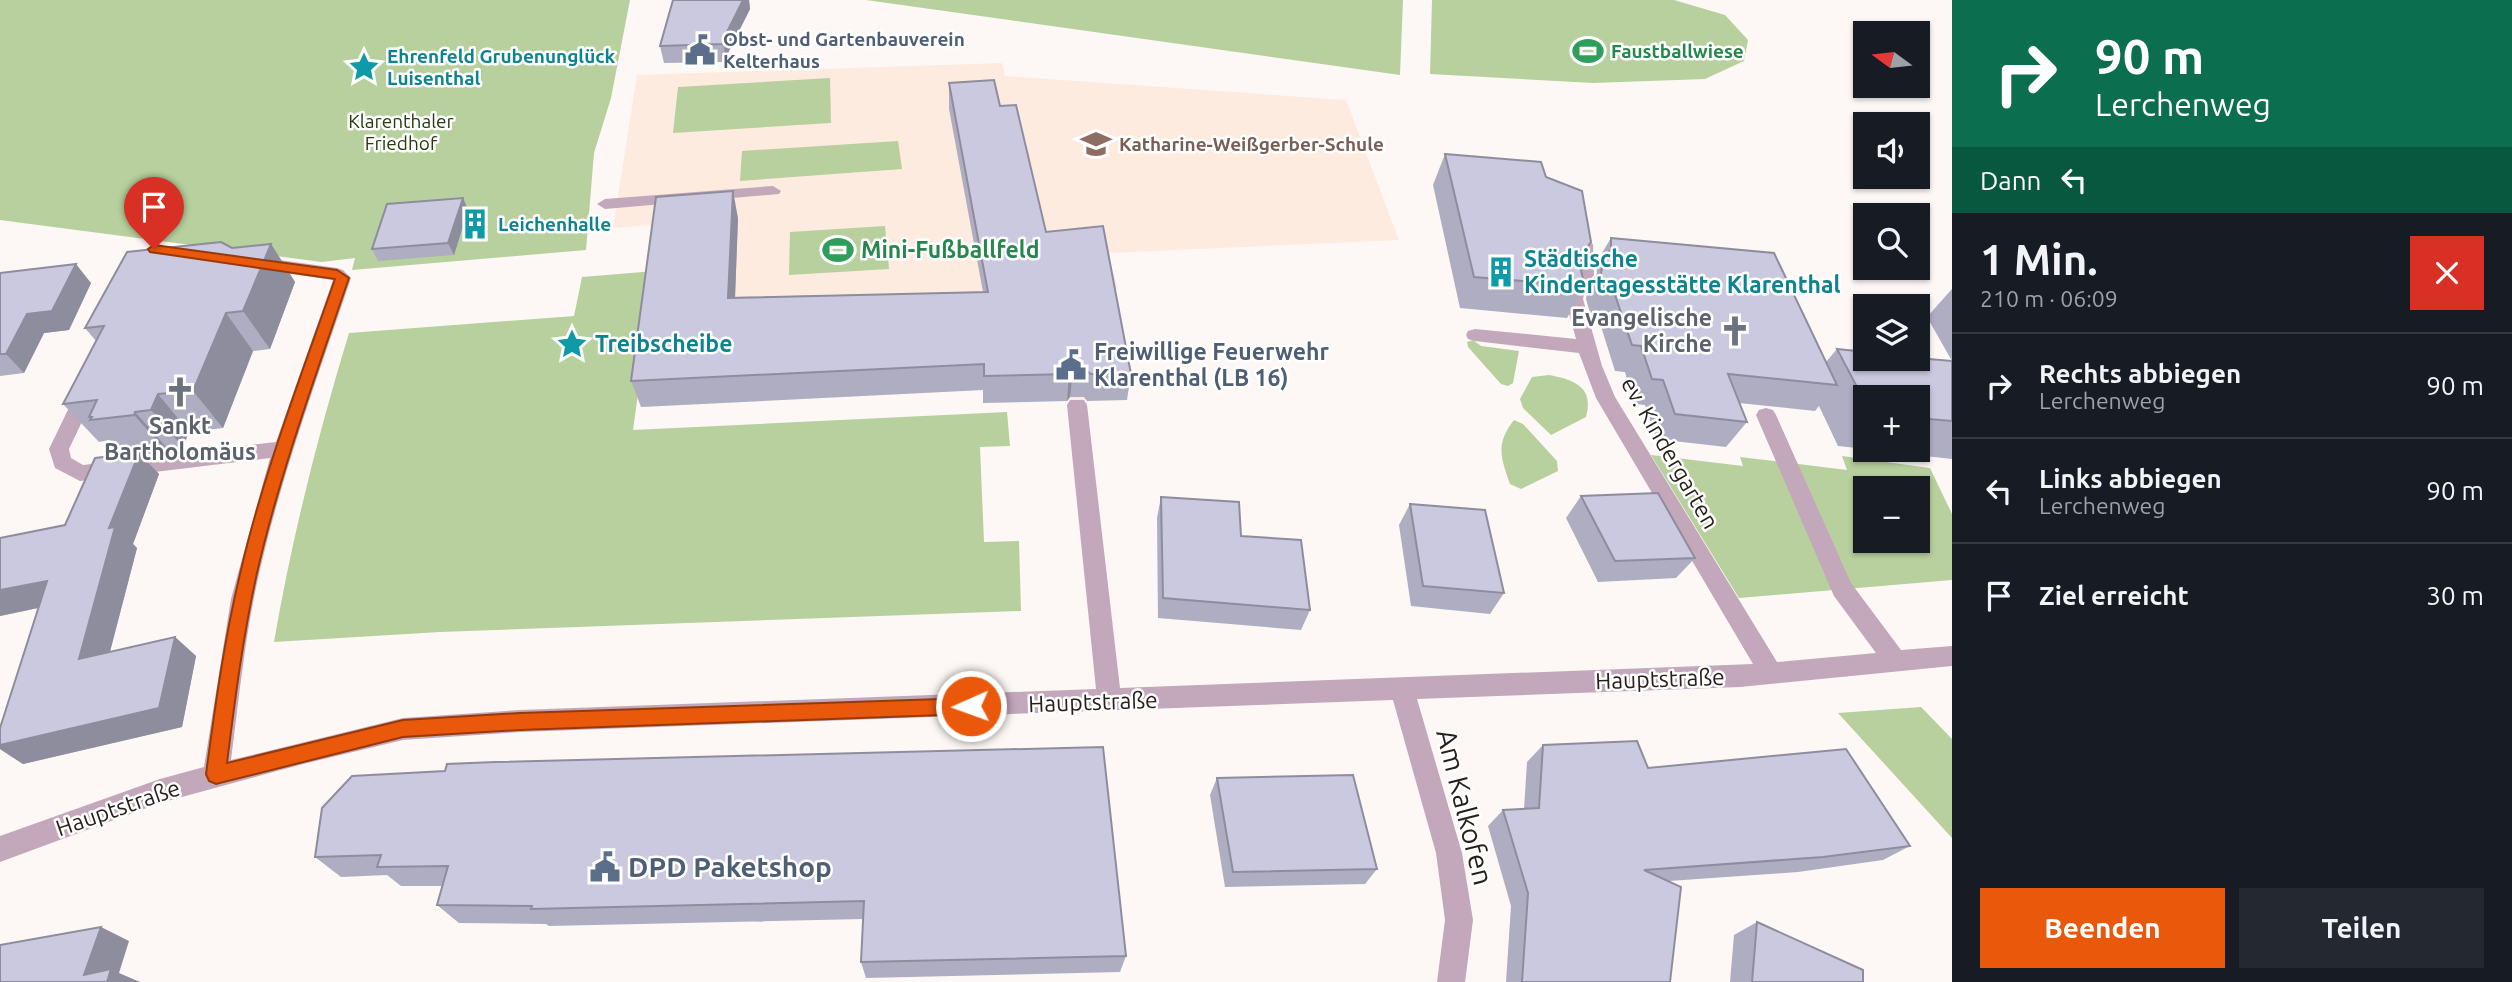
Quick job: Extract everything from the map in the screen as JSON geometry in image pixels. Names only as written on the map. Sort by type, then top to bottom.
[{"type":"street","points":[[606,204],[773,191]]},
{"type":"street","name":"ev. Kindergarten","points":[[1584,244],[1585,275],[1577,285],[1574,299],[1587,347],[1606,398],[1771,673]]},
{"type":"street","points":[[216,774],[229,668],[249,572],[284,449],[342,278],[337,274],[244,261]]},
{"type":"street","points":[[1475,335],[1587,347]]},
{"type":"street","points":[[94,376],[59,449],[62,462],[80,473],[284,449]]},
{"type":"street","points":[[1077,405],[1109,701]]},
{"type":"street","points":[[1766,415],[1842,589],[1897,663]]},
{"type":"street","name":"Hauptstraße","points":[[0,849],[160,791],[216,774],[403,729],[520,721],[1109,701],[1771,673],[1952,656]]},
{"type":"street","name":"Am Kalkofen","points":[[1402,689],[1449,853],[1459,920],[1451,982]]},
{"type":"shaded area","points":[[1002,63],[1005,76],[1346,100],[1399,240],[1108,253],[1118,289],[1070,292],[1127,400],[1020,401],[983,390],[641,407],[664,224],[613,228],[637,75]]},
{"type":"green space","name":"Klarenthaler Friedhof","points":[[0,0],[630,0],[611,98],[594,153],[586,250],[352,270],[355,258],[322,262],[0,220]]},
{"type":"green space","points":[[866,0],[1403,0],[1400,75]]},
{"type":"green space","name":"Faustballwiese","points":[[1432,0],[1674,0],[1725,15],[1748,40],[1744,61],[1705,79],[1593,83],[1430,74]]},
{"type":"green space","points":[[830,78],[831,123],[673,133],[678,87]]},
{"type":"green space","points":[[898,141],[902,169],[740,181],[742,151]]},
{"type":"green space","name":"Mini-Fußballfeld","points":[[885,226],[889,269],[789,275],[790,232]]},
{"type":"green space","points":[[655,271],[633,430],[1007,412],[1010,446],[980,447],[984,542],[1019,541],[1021,611],[440,632],[274,642],[307,486],[349,333],[574,316],[582,277]]},
{"type":"green space","points":[[1473,340],[1481,346],[1519,351],[1513,383],[1508,386],[1501,384],[1468,347],[1467,342]]},
{"type":"green space","points":[[1549,375],[1567,379],[1580,387],[1585,392],[1588,407],[1586,417],[1551,435],[1523,408],[1520,399],[1532,377]]},
{"type":"green space","points":[[1514,420],[1523,424],[1557,461],[1558,471],[1521,489],[1510,484],[1502,451],[1504,436]]},
{"type":"green space","points":[[1651,455],[1743,466],[1740,457],[1847,470],[1842,456],[1853,458],[1853,462],[1886,462],[1930,468],[1952,514],[1952,580],[1739,598]]},
{"type":"green space","points":[[1921,707],[1952,739],[1952,838],[1838,713]]},
{"type":"building","points":[[673,0],[743,0],[723,44],[660,46]]},
{"type":"building","points":[[994,80],[1000,106],[1016,105],[1046,232],[1103,226],[1131,374],[1073,371],[1069,374],[984,376],[984,364],[631,381],[656,197],[733,191],[728,298],[988,292],[949,83]]},
{"type":"building","points":[[1445,154],[1541,162],[1546,177],[1582,191],[1591,242],[1583,253],[1580,267],[1585,286],[1474,277]]},
{"type":"building","points":[[463,198],[448,243],[372,249],[387,204]]},
{"type":"building","points":[[1611,238],[1774,253],[1837,385],[1728,374],[1747,422],[1675,414],[1663,380],[1652,379],[1641,346],[1632,345],[1615,295],[1607,294],[1601,273],[1603,261],[1611,249]]},
{"type":"building","points":[[221,242],[232,248],[271,244],[243,311],[226,313],[193,391],[158,394],[151,410],[135,412],[134,415],[90,420],[97,400],[63,404],[104,326],[85,328],[127,252]]},
{"type":"building","points":[[76,264],[52,311],[27,314],[6,354],[0,354],[0,273]]},
{"type":"building","points":[[1837,349],[1853,351],[1853,371],[1930,371],[1930,359],[1952,361],[1952,421],[1930,419],[1930,385],[1856,385]]},
{"type":"building","points":[[139,453],[109,528],[115,527],[79,659],[175,637],[159,708],[0,745],[0,728],[47,581],[0,590],[0,538],[65,525],[95,458]]},
{"type":"building","points":[[1658,493],[1695,558],[1615,561],[1581,496]]},
{"type":"building","points":[[1161,497],[1239,502],[1241,536],[1301,540],[1310,610],[1163,598]]},
{"type":"building","points":[[1410,504],[1485,510],[1504,593],[1423,586]]},
{"type":"building","points":[[1637,741],[1648,768],[1846,749],[1910,846],[1823,857],[1644,870],[1681,887],[1670,982],[1522,982],[1528,893],[1503,810],[1539,808],[1543,745]]},
{"type":"building","points":[[1103,747],[1126,956],[861,962],[864,901],[531,909],[532,906],[437,905],[448,866],[377,867],[381,855],[315,857],[322,808],[352,776],[445,771],[447,764],[495,762]]},
{"type":"building","points":[[1353,775],[1377,869],[1233,872],[1217,778]]},
{"type":"building","points":[[1757,922],[1863,970],[1863,982],[1752,982]]},
{"type":"building","points":[[101,927],[84,975],[111,969],[107,982],[0,982],[0,945]]},
{"type":"place","name":"Obst- und Gartenbauverein Kelterhaus","points":[[700,50]]},
{"type":"place","name":"Faustballwiese","points":[[1588,51]]},
{"type":"place","name":"Ehrenfeld Grubenunglück Luisenthal","points":[[364,67]]},
{"type":"place","name":"Katharine-Weißgerber-Schule","points":[[1096,144]]},
{"type":"place","name":"Leichenhalle","points":[[475,224]]},
{"type":"place","name":"Mini-Fußballfeld","points":[[838,250]]},
{"type":"place","name":"Städtische Kindertagesstätte Klarenthal","points":[[1501,272]]},
{"type":"place","name":"Evangelische Kirche","points":[[1735,331]]},
{"type":"place","name":"Treibscheibe","points":[[572,344]]},
{"type":"place","name":"Freiwillige Feuerwehr Klarenthal (LB 16)","points":[[1071,365]]},
{"type":"place","name":"Sankt Bartholomäus","points":[[180,392]]},
{"type":"place","name":"DPD Paketshop","points":[[605,867]]},
{"type":"route","points":[[154,249],[337,274],[342,278],[284,449],[249,572],[229,668],[216,774],[403,729],[520,721],[971,706]]}]
